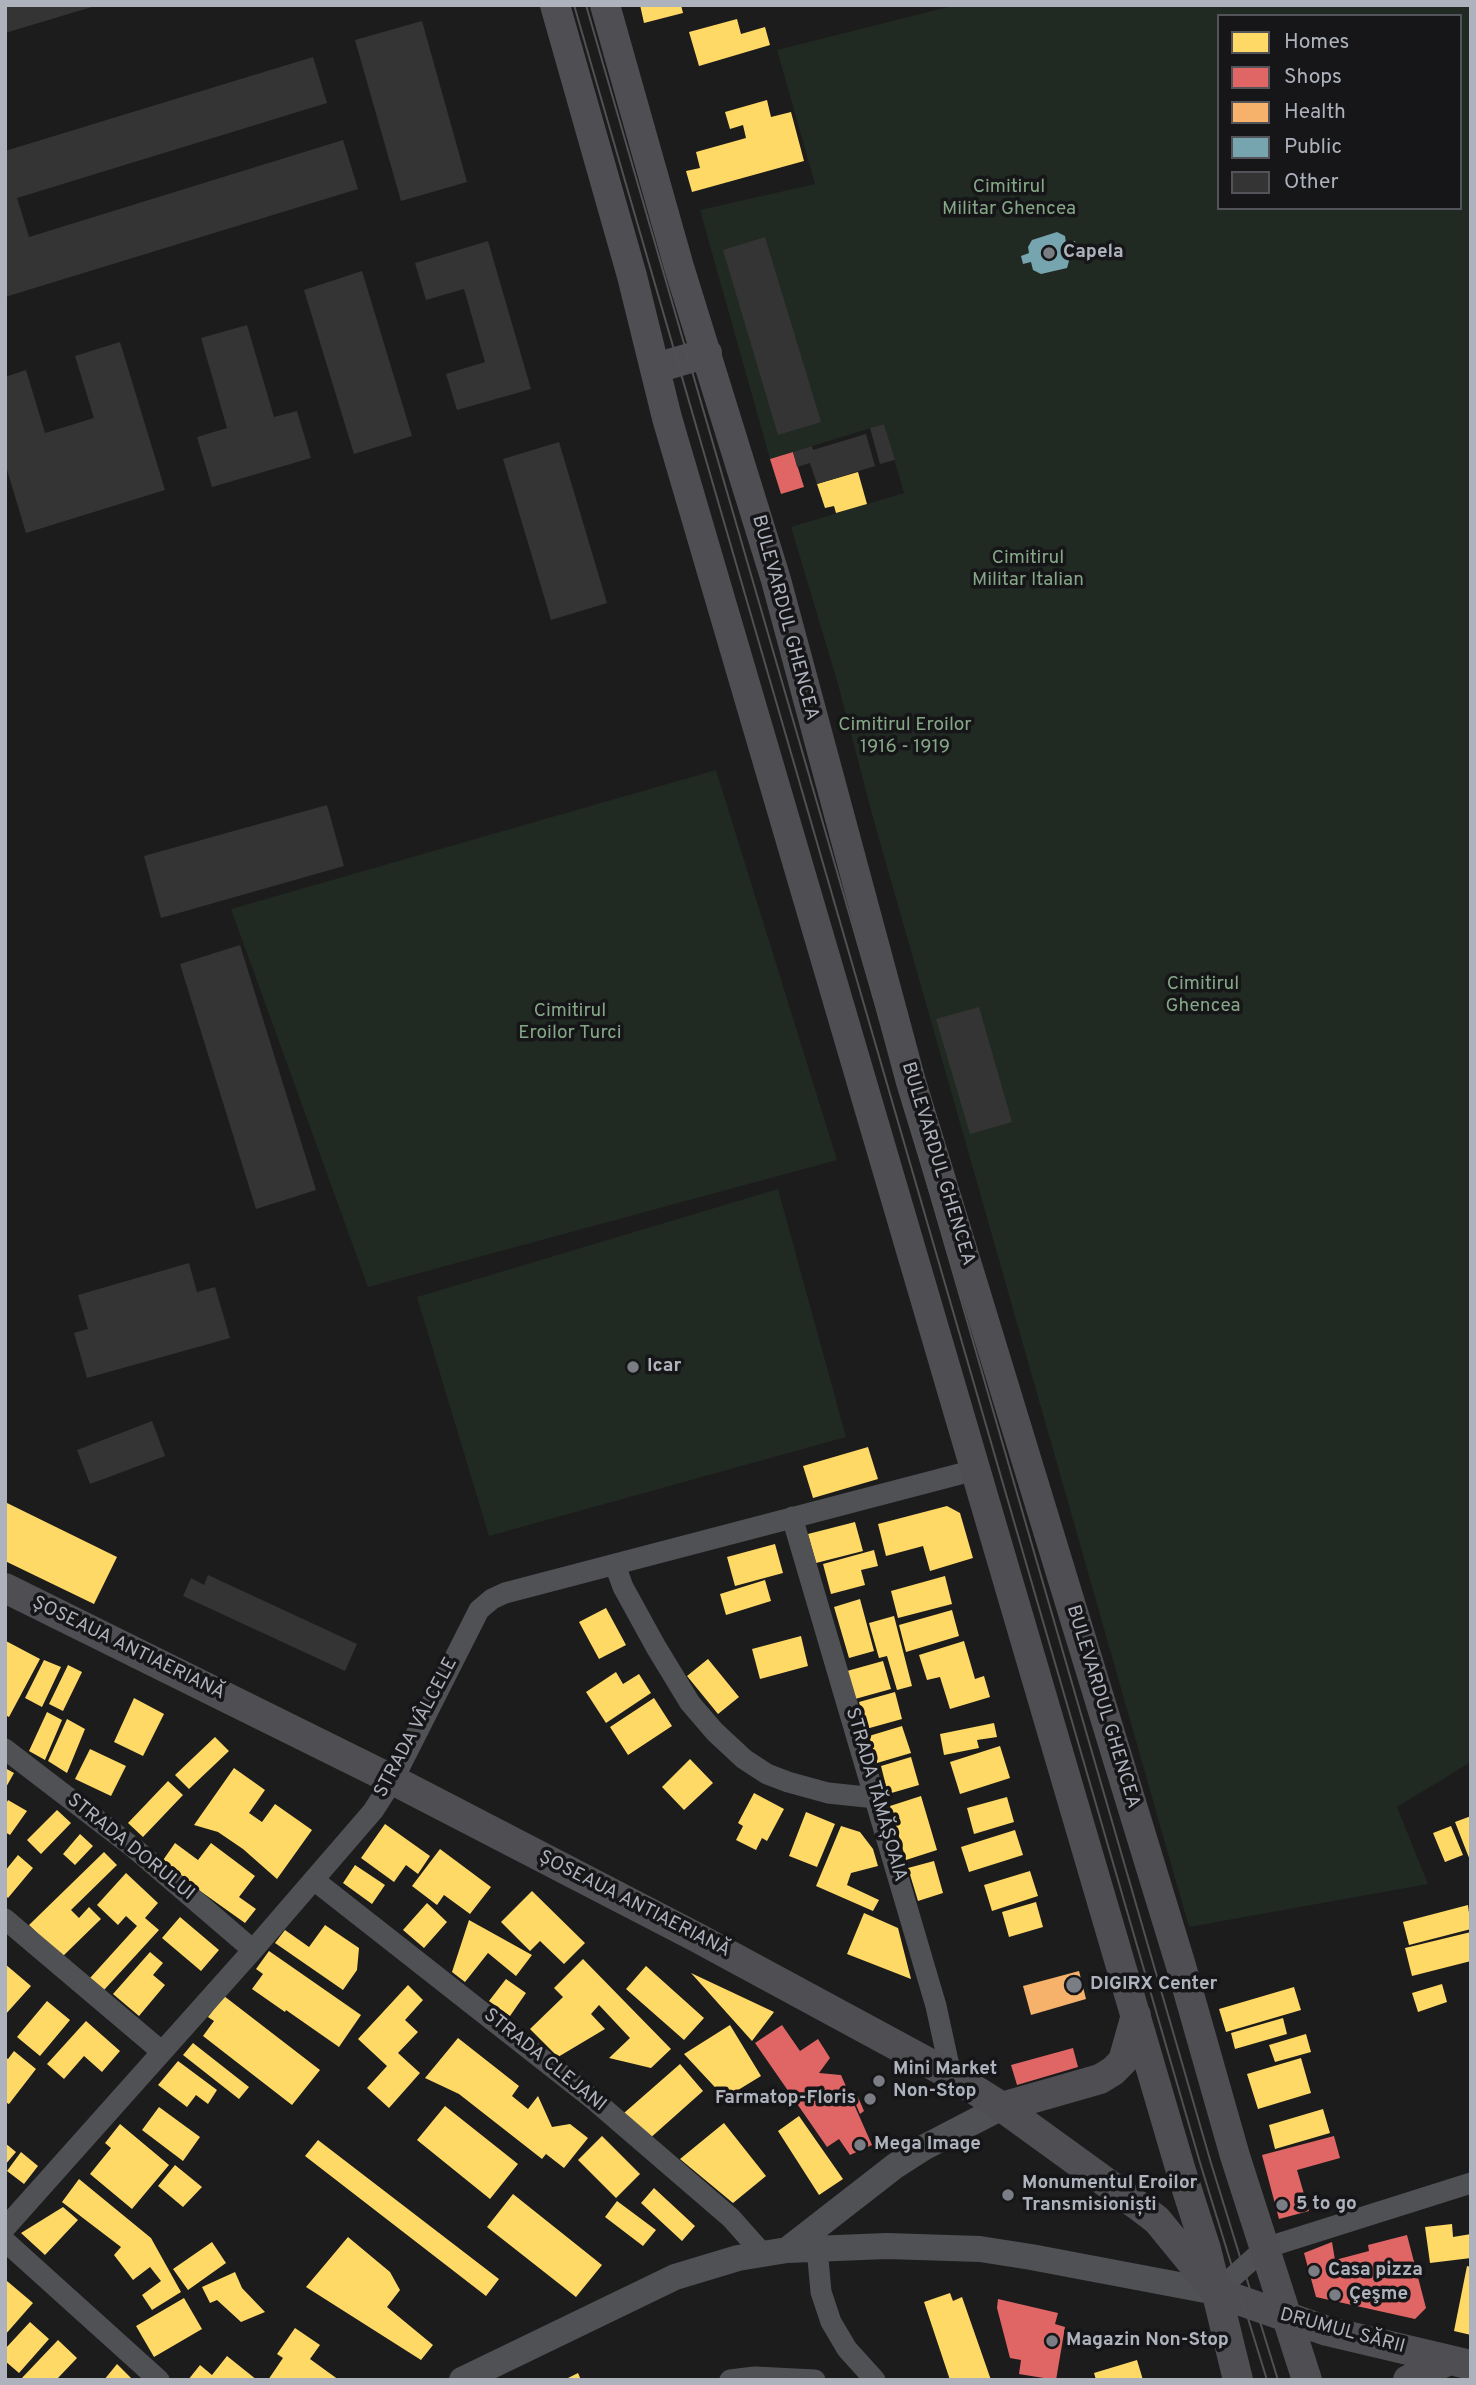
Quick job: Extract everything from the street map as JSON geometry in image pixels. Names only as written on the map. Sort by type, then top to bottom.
[{"type":"main road","points":[[555,5],[656,368],[667,418],[1206,2249],[1238,2380]]},
{"type":"main road","name":"BULEVARDUL GHENCEA","points":[[605,5],[676,254],[776,580],[911,1082],[1181,1966],[1235,2156],[1307,2380]]},
{"type":"main road","points":[[656,368],[707,353]]},
{"type":"main road","points":[[874,1120],[920,1106]]},
{"type":"main road","name":"ȘOSEAUA ANTIAERIANĂ","points":[[5,1588],[393,1780],[708,1943],[951,2075],[1002,2107],[1157,2220],[1216,2292]]},
{"type":"main road","points":[[1002,2107],[1100,2079],[1113,2071],[1123,2061],[1136,2015]]},
{"type":"main road","name":"DRUMUL SĂRII","points":[[1216,2292],[1327,2331],[1460,2362]]},
{"type":"main road","points":[[1408,2380],[1460,2362]]},
{"type":"street","name":"STRADA VÂLCELE","points":[[5,2228],[373,1811],[393,1780],[479,1610],[492,1599],[505,1593],[975,1470]]},
{"type":"street","name":"STRADA TĂMĂȘOAIA","points":[[792,1517],[936,2006],[951,2075]]},
{"type":"street","points":[[615,1565],[623,1587],[690,1703],[715,1732],[744,1759],[767,1774],[789,1782],[828,1793],[876,1798]]},
{"type":"street","name":"STRADA DORULUI","points":[[5,1749],[134,1848],[253,1950]]},
{"type":"street","name":"STRADA CLEJANI","points":[[314,1880],[594,2100],[731,2218],[775,2252]]},
{"type":"street","points":[[5,1919],[161,2051]]},
{"type":"street","points":[[775,2252],[904,2160],[1002,2107]]},
{"type":"street","points":[[462,2380],[675,2277],[716,2263],[775,2252],[817,2248],[908,2246],[980,2249],[1031,2256],[1216,2292],[1265,2248],[1471,2183]]},
{"type":"street","points":[[5,2241],[159,2380]]},
{"type":"street","points":[[817,2248],[821,2292],[831,2322],[847,2349],[875,2380]]},
{"type":"street","points":[[730,2380],[755,2377],[815,2380]]},
{"type":"green space","points":[[956,5],[1471,5],[1471,1762],[1397,1807],[1428,1884],[1189,1927],[872,814],[838,684],[791,527],[904,493],[884,424],[770,459],[700,210],[815,184],[777,50]]},
{"type":"green space","name":"Cimitirul Eroilor Turci","points":[[716,770],[837,1160],[368,1287],[231,909]]},
{"type":"green space","name":"Icar","points":[[778,1189],[846,1437],[489,1536],[417,1297]]},
{"type":"building: Homes","points":[[640,5],[681,5],[683,13],[644,23]]},
{"type":"building: Homes","points":[[737,19],[741,34],[765,27],[770,45],[699,66],[689,32]]},
{"type":"building: Homes","points":[[767,100],[771,117],[791,112],[804,161],[692,192],[686,171],[700,168],[696,152],[746,138],[743,125],[730,129],[725,112]]},
{"type":"building: Homes","points":[[858,472],[867,504],[836,513],[834,506],[825,508],[817,484]]},
{"type":"building: Homes","points":[[868,1447],[878,1479],[813,1498],[803,1466]]},
{"type":"building: Homes","points":[[5,1502],[117,1557],[94,1604],[5,1561]]},
{"type":"building: Homes","points":[[947,1506],[960,1513],[973,1558],[930,1571],[923,1546],[886,1556],[878,1524]]},
{"type":"building: Homes","points":[[855,1522],[863,1551],[816,1563],[808,1534]]},
{"type":"building: Homes","points":[[775,1544],[783,1573],[735,1586],[727,1557]]},
{"type":"building: Homes","points":[[874,1550],[878,1566],[861,1570],[865,1585],[831,1594],[823,1564]]},
{"type":"building: Homes","points":[[945,1576],[952,1604],[898,1618],[891,1591]]},
{"type":"building: Homes","points":[[765,1580],[771,1601],[726,1615],[720,1594]]},
{"type":"building: Homes","points":[[860,1599],[874,1651],[849,1658],[834,1607]]},
{"type":"building: Homes","points":[[606,1608],[626,1645],[599,1659],[579,1622]]},
{"type":"building: Homes","points":[[952,1610],[959,1636],[906,1652],[899,1625]]},
{"type":"building: Homes","points":[[894,1616],[912,1686],[897,1690],[887,1656],[879,1658],[869,1623]]},
{"type":"building: Homes","points":[[801,1636],[808,1666],[760,1679],[752,1649]]},
{"type":"building: Homes","points":[[6,1641],[40,1659],[9,1717],[5,1715]]},
{"type":"building: Homes","points":[[964,1641],[975,1679],[984,1676],[990,1697],[950,1709],[940,1677],[927,1680],[919,1655]]},
{"type":"building: Homes","points":[[708,1659],[739,1697],[718,1714],[687,1676]]},
{"type":"building: Homes","points":[[44,1660],[61,1667],[42,1707],[25,1698]]},
{"type":"building: Homes","points":[[883,1661],[891,1689],[855,1699],[847,1671]]},
{"type":"building: Homes","points":[[68,1665],[82,1672],[63,1711],[49,1704]]},
{"type":"building: Homes","points":[[616,1672],[623,1684],[639,1674],[651,1693],[606,1723],[586,1692]]},
{"type":"building: Homes","points":[[895,1692],[902,1719],[866,1729],[859,1702]]},
{"type":"building: Homes","points":[[134,1698],[164,1714],[143,1756],[114,1742]]},
{"type":"building: Homes","points":[[654,1698],[672,1726],[628,1755],[610,1727]]},
{"type":"building: Homes","points":[[47,1712],[62,1720],[45,1760],[29,1751]]},
{"type":"building: Homes","points":[[67,1719],[85,1729],[67,1773],[48,1761]]},
{"type":"building: Homes","points":[[994,1723],[997,1737],[977,1740],[979,1748],[944,1755],[940,1734]]},
{"type":"building: Homes","points":[[902,1726],[911,1753],[877,1763],[869,1736]]},
{"type":"building: Homes","points":[[215,1737],[229,1751],[189,1789],[175,1775]]},
{"type":"building: Homes","points":[[1000,1746],[1010,1778],[960,1794],[950,1762]]},
{"type":"building: Homes","points":[[90,1749],[126,1766],[111,1796],[75,1779]]},
{"type":"building: Homes","points":[[911,1757],[919,1785],[888,1794],[881,1766]]},
{"type":"building: Homes","points":[[690,1759],[713,1783],[684,1810],[662,1787]]},
{"type":"building: Homes","points":[[5,1768],[14,1773],[5,1789]]},
{"type":"building: Homes","points":[[234,1768],[265,1790],[249,1813],[262,1822],[275,1804],[312,1830],[277,1879],[243,1849],[218,1832],[194,1825]]},
{"type":"building: Homes","points":[[168,1781],[183,1795],[143,1837],[128,1823]]},
{"type":"building: Homes","points":[[754,1793],[784,1809],[767,1841],[762,1838],[756,1850],[736,1840],[743,1826],[738,1823]]},
{"type":"building: Homes","points":[[921,1796],[937,1850],[906,1860],[890,1806]]},
{"type":"building: Homes","points":[[1007,1797],[1014,1822],[974,1834],[967,1808]]},
{"type":"building: Homes","points":[[8,1800],[27,1811],[10,1835],[5,1832],[5,1806]]},
{"type":"building: Homes","points":[[57,1810],[71,1823],[41,1854],[27,1840]]},
{"type":"building: Homes","points":[[806,1812],[835,1824],[817,1867],[789,1856]]},
{"type":"building: Homes","points":[[1471,1816],[1471,1863],[1455,1822]]},
{"type":"building: Homes","points":[[385,1824],[430,1856],[418,1874],[406,1865],[394,1882],[361,1858]]},
{"type":"building: Homes","points":[[841,1826],[860,1832],[873,1849],[878,1866],[851,1873],[847,1885],[879,1900],[873,1911],[816,1886]]},
{"type":"building: Homes","points":[[1451,1826],[1463,1855],[1445,1862],[1433,1833]]},
{"type":"building: Homes","points":[[1015,1830],[1023,1855],[969,1872],[961,1847]]},
{"type":"building: Homes","points":[[80,1834],[93,1846],[75,1865],[63,1854]]},
{"type":"building: Homes","points":[[175,1843],[198,1860],[211,1843],[255,1876],[239,1897],[256,1909],[245,1923],[161,1863]]},
{"type":"building: Homes","points":[[440,1849],[491,1887],[470,1914],[444,1895],[437,1905],[412,1886]]},
{"type":"building: Homes","points":[[104,1852],[117,1865],[71,1910],[79,1918],[89,1907],[101,1919],[62,1957],[29,1925]]},
{"type":"building: Homes","points":[[18,1855],[33,1868],[8,1898],[5,1895],[5,1871]]},
{"type":"building: Homes","points":[[934,1861],[943,1893],[918,1901],[908,1868]]},
{"type":"building: Homes","points":[[355,1865],[385,1885],[372,1904],[343,1883]]},
{"type":"building: Homes","points":[[1030,1871],[1038,1896],[992,1911],[984,1885]]},
{"type":"building: Homes","points":[[126,1873],[158,1903],[145,1918],[159,1930],[104,1990],[90,1978],[137,1926],[126,1916],[118,1925],[97,1905]]},
{"type":"building: Homes","points":[[532,1891],[585,1943],[564,1964],[540,1941],[530,1951],[501,1922]]},
{"type":"building: Homes","points":[[1036,1902],[1043,1927],[1009,1937],[1002,1912]]},
{"type":"building: Homes","points":[[427,1903],[447,1922],[424,1948],[403,1930]]},
{"type":"building: Homes","points":[[1468,1905],[1471,1929],[1409,1945],[1403,1922]]},
{"type":"building: Homes","points":[[864,1913],[898,1928],[911,1979],[847,1954]]},
{"type":"building: Homes","points":[[180,1917],[219,1950],[201,1971],[162,1938]]},
{"type":"building: Homes","points":[[469,1920],[532,1955],[516,1976],[488,1953],[465,1982],[452,1972]]},
{"type":"building: Homes","points":[[325,1925],[359,1948],[357,1970],[343,1990],[275,1943],[285,1930],[309,1947]]},
{"type":"building: Homes","points":[[1471,1932],[1471,1961],[1412,1976],[1405,1948]]},
{"type":"building: Homes","points":[[269,1951],[361,2015],[339,2047],[252,1989],[263,1974],[256,1969]]},
{"type":"building: Homes","points":[[150,1952],[163,1963],[153,1975],[165,1985],[139,2016],[113,1994]]},
{"type":"building: Homes","points":[[583,1959],[671,2049],[651,2068],[609,2058],[630,2038],[599,2005],[591,2014],[605,2029],[558,2057],[530,2029],[563,1997],[554,1988]]},
{"type":"building: Homes","points":[[5,1964],[31,1986],[5,2015]]},
{"type":"building: Homes","points":[[646,1966],[704,2018],[684,2040],[626,1989]]},
{"type":"building: Homes","points":[[691,1973],[774,2012],[752,2041]]},
{"type":"building: Homes","points":[[506,1979],[526,1993],[510,2016],[489,2001]]},
{"type":"building: Homes","points":[[1442,1984],[1447,2002],[1418,2012],[1412,1993]]},
{"type":"building: Homes","points":[[408,1985],[423,2000],[405,2020],[418,2032],[398,2053],[420,2073],[389,2108],[367,2088],[387,2066],[358,2039]]},
{"type":"building: Homes","points":[[1294,1987],[1301,2010],[1226,2032],[1219,2009]]},
{"type":"building: Homes","points":[[224,1996],[320,2070],[292,2105],[203,2036],[214,2021],[208,2017]]},
{"type":"building: Homes","points":[[47,2001],[70,2020],[40,2056],[17,2037]]},
{"type":"building: Homes","points":[[1283,2018],[1287,2034],[1235,2049],[1231,2033]]},
{"type":"building: Homes","points":[[86,2021],[120,2051],[102,2072],[84,2056],[64,2079],[47,2064]]},
{"type":"building: Homes","points":[[730,2025],[761,2076],[725,2098],[684,2054]]},
{"type":"building: Homes","points":[[1306,2034],[1311,2052],[1275,2062],[1269,2045]]},
{"type":"building: Homes","points":[[458,2038],[519,2086],[512,2096],[528,2109],[538,2096],[552,2127],[570,2124],[588,2138],[564,2168],[546,2154],[542,2159],[459,2094],[425,2078]]},
{"type":"building: Homes","points":[[193,2043],[249,2087],[239,2099],[183,2055]]},
{"type":"building: Homes","points":[[14,2051],[36,2069],[9,2104],[5,2102],[5,2057],[8,2059]]},
{"type":"building: Homes","points":[[1301,2058],[1311,2093],[1258,2109],[1247,2074]]},
{"type":"building: Homes","points":[[178,2061],[217,2090],[208,2104],[196,2095],[187,2107],[158,2085]]},
{"type":"building: Homes","points":[[680,2064],[703,2091],[648,2140],[624,2113]]},
{"type":"building: Homes","points":[[445,2106],[518,2164],[490,2199],[417,2140]]},
{"type":"building: Homes","points":[[159,2107],[200,2137],[183,2161],[142,2130]]},
{"type":"building: Homes","points":[[1323,2109],[1330,2133],[1275,2149],[1269,2125]]},
{"type":"building: Homes","points":[[799,2116],[843,2179],[819,2195],[778,2131]]},
{"type":"building: Homes","points":[[724,2123],[766,2176],[733,2203],[680,2159]]},
{"type":"building: Homes","points":[[120,2124],[169,2165],[132,2209],[90,2174],[111,2148],[105,2143]]},
{"type":"building: Homes","points":[[602,2136],[640,2174],[616,2198],[578,2160]]},
{"type":"building: Homes","points":[[318,2140],[499,2279],[486,2296],[305,2156]]},
{"type":"building: Homes","points":[[5,2143],[16,2152],[5,2165]]},
{"type":"building: Homes","points":[[21,2152],[38,2166],[24,2184],[7,2171]]},
{"type":"building: Homes","points":[[175,2165],[202,2187],[183,2207],[158,2186]]},
{"type":"building: Homes","points":[[79,2179],[151,2238],[181,2292],[152,2310],[142,2295],[161,2281],[150,2267],[133,2280],[114,2255],[121,2247],[62,2202]]},
{"type":"building: Homes","points":[[654,2188],[695,2226],[682,2241],[641,2203]]},
{"type":"building: Homes","points":[[513,2194],[602,2265],[576,2297],[487,2227]]},
{"type":"building: Homes","points":[[617,2201],[656,2230],[643,2246],[605,2217]]},
{"type":"building: Homes","points":[[63,2207],[78,2220],[45,2255],[21,2233]]},
{"type":"building: Homes","points":[[1452,2224],[1453,2237],[1471,2234],[1471,2258],[1430,2263],[1425,2227]]},
{"type":"building: Homes","points":[[348,2237],[390,2272],[400,2290],[387,2307],[433,2345],[421,2360],[306,2287]]},
{"type":"building: Homes","points":[[212,2242],[226,2263],[188,2290],[173,2269]]},
{"type":"building: Homes","points":[[1467,2266],[1471,2267],[1471,2335],[1454,2331]]},
{"type":"building: Homes","points":[[235,2272],[242,2288],[265,2312],[241,2322],[217,2300],[210,2303],[202,2287]]},
{"type":"building: Homes","points":[[7,2281],[33,2303],[5,2335],[5,2284]]},
{"type":"building: Homes","points":[[950,2293],[953,2301],[962,2297],[991,2380],[950,2380],[924,2302]]},
{"type":"building: Homes","points":[[184,2298],[202,2329],[154,2357],[136,2326]]},
{"type":"building: Homes","points":[[30,2322],[49,2339],[19,2373],[5,2361],[5,2349]]},
{"type":"building: Homes","points":[[295,2328],[320,2345],[310,2359],[339,2380],[268,2380],[283,2358],[277,2354]]},
{"type":"building: Homes","points":[[58,2340],[77,2358],[58,2378],[61,2380],[20,2380]]},
{"type":"building: Homes","points":[[227,2356],[257,2380],[188,2380],[200,2365],[212,2375]]},
{"type":"building: Homes","points":[[1137,2360],[1143,2380],[1096,2380],[1094,2373]]},
{"type":"building: Homes","points":[[117,2364],[133,2380],[104,2380]]},
{"type":"building: Homes","points":[[578,2373],[581,2380],[564,2380]]},
{"type":"building: Shops","points":[[793,452],[804,487],[781,494],[770,459]]},
{"type":"building: Shops","points":[[782,2025],[800,2051],[818,2039],[830,2058],[819,2073],[841,2075],[872,2145],[850,2155],[839,2139],[827,2147],[755,2043]]},
{"type":"building: Shops","points":[[1073,2048],[1078,2067],[1017,2085],[1011,2065]]},
{"type":"building: Shops","points":[[855,2090],[864,2111],[860,2114],[851,2093]]},
{"type":"building: Shops","points":[[1334,2136],[1340,2158],[1297,2170],[1309,2211],[1279,2219],[1262,2155]]},
{"type":"building: Shops","points":[[1407,2235],[1426,2308],[1415,2319],[1316,2297],[1304,2253],[1332,2242],[1335,2260],[1369,2251],[1368,2245]]},
{"type":"building: Shops","points":[[998,2299],[1058,2313],[1055,2324],[1065,2327],[1056,2380],[1019,2374],[1021,2360],[1010,2358],[997,2308]]},
{"type":"building: Health","points":[[1079,1971],[1086,1999],[1031,2015],[1023,1986]]},
{"type":"building: Public","name":"Capela","points":[[1057,232],[1065,236],[1066,243],[1075,241],[1077,251],[1068,254],[1067,268],[1041,274],[1033,270],[1031,262],[1023,264],[1021,256],[1029,253],[1028,247],[1032,240]]},
{"type":"building: Other","points":[[5,5],[94,5],[95,6],[5,33]]},
{"type":"building: Other","points":[[422,21],[467,182],[401,201],[355,40]]},
{"type":"building: Other","points":[[313,57],[327,103],[17,198],[29,237],[343,140],[358,189],[5,297],[5,151]]},
{"type":"building: Other","points":[[765,237],[821,422],[778,435],[723,250]]},
{"type":"building: Other","points":[[488,241],[531,389],[457,410],[446,374],[485,362],[464,289],[426,300],[415,263]]},
{"type":"building: Other","points":[[362,271],[412,436],[354,454],[304,290]]},
{"type":"building: Other","points":[[247,325],[274,417],[297,411],[311,458],[212,487],[197,437],[227,428],[201,338]]},
{"type":"building: Other","points":[[120,342],[165,490],[26,533],[5,463],[5,377],[26,370],[45,433],[94,418],[75,356]]},
{"type":"building: Other","points":[[884,424],[895,460],[880,464],[870,428]]},
{"type":"building: Other","points":[[866,434],[875,466],[817,484],[810,463],[797,467],[793,452],[812,446],[813,450]]},
{"type":"building: Other","points":[[559,442],[607,603],[551,620],[503,459]]},
{"type":"building: Other","points":[[327,805],[344,866],[161,918],[144,856]]},
{"type":"building: Other","points":[[240,945],[316,1190],[256,1209],[180,964]]},
{"type":"building: Other","points":[[979,1007],[1012,1122],[970,1134],[936,1019]]},
{"type":"building: Other","points":[[189,1263],[197,1292],[215,1287],[230,1338],[87,1378],[74,1333],[88,1329],[78,1295]]},
{"type":"building: Other","points":[[152,1421],[165,1456],[90,1484],[77,1450]]},
{"type":"building: Other","points":[[208,1575],[357,1644],[345,1671],[183,1596],[191,1578],[204,1585]]},
{"type":"tram line","points":[[574,5],[1201,2166],[1267,2380]]},
{"type":"tram line","points":[[586,5],[1211,2163],[1278,2380]]},
{"type":"place","name":"Capela","points":[[1049,253]]},
{"type":"place","name":"Icar","points":[[633,1367]]},
{"type":"place","name":"DIGIRX Center","points":[[1074,1985]]},
{"type":"place","name":"Mini Market Non-Stop","points":[[879,2081]]},
{"type":"place","name":"Farmatop-Floris","points":[[870,2099]]},
{"type":"place","name":"Mega Image","points":[[860,2145]]},
{"type":"place","name":"Monumentul Eroilor Transmisioniști","points":[[1008,2195]]},
{"type":"place","name":"5 to go","points":[[1282,2205]]},
{"type":"place","name":"Casa pizza","points":[[1314,2271]]},
{"type":"place","name":"Çeşme","points":[[1335,2295]]},
{"type":"place","name":"Magazin Non-Stop","points":[[1052,2341]]},
{"type":"park label","name":"Cimitirul Militar Ghencea","points":[[1009,199]]},
{"type":"park label","name":"Cimitirul Militar Italian","points":[[1028,570]]},
{"type":"park label","name":"Cimitirul Eroilor 1916 - 1919","points":[[905,737]]},
{"type":"park label","name":"Cimitirul Ghencea","points":[[1203,996]]}]
